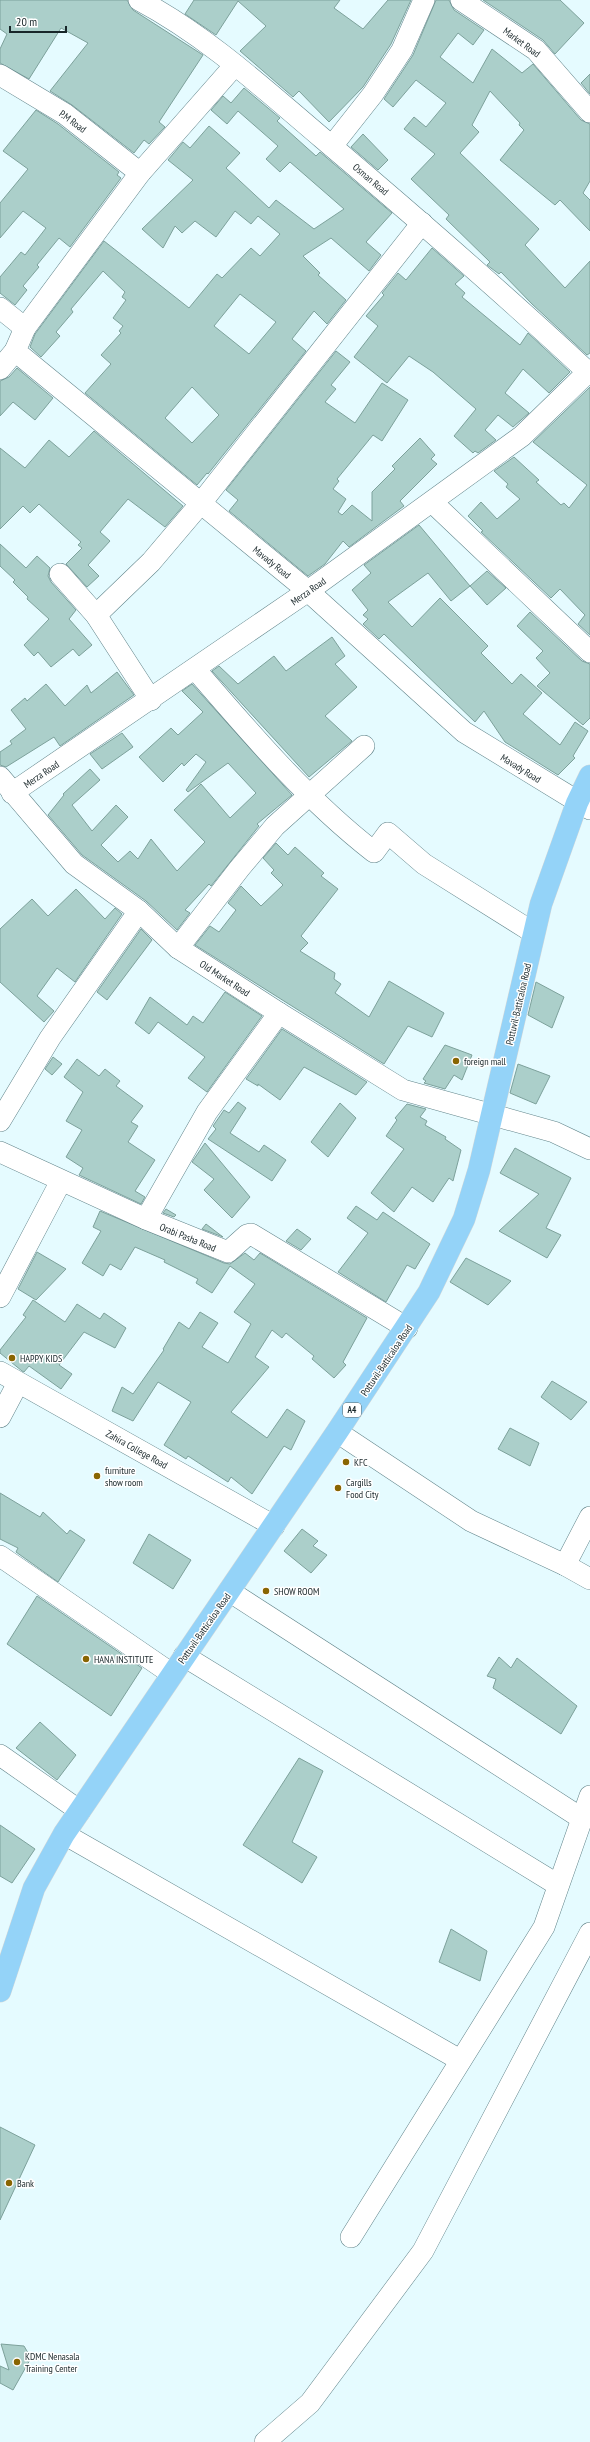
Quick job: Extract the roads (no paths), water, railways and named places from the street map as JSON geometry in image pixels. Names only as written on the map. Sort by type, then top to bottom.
[{"type":"highway","name":"Pottuvil-Batticaloa Road","points":[[0,1991],[34,1888],[64,1834],[274,1526],[407,1328],[429,1292],[464,1219],[479,1170],[541,904],[583,806],[590,776]]},
{"type":"street","name":"Osman Road","points":[[139,0],[162,5],[235,65],[422,223],[589,372]]},
{"type":"street","points":[[332,146],[374,94],[402,50],[424,0]]},
{"type":"street","name":"Market Road","points":[[460,0],[536,50],[590,112]]},
{"type":"street","points":[[0,369],[15,351],[25,328],[140,173],[235,65]]},
{"type":"street","name":"P.M Road","points":[[0,75],[65,114],[140,173]]},
{"type":"street","points":[[96,615],[151,562],[201,504],[422,223]]},
{"type":"street","points":[[0,308],[25,328]]},
{"type":"street","name":"Mavady Road","points":[[15,351],[308,591],[464,732],[583,806]]},
{"type":"street","name":"Merza Road","points":[[6,785],[151,700],[308,591],[522,436],[589,372]]},
{"type":"street","points":[[432,502],[590,652]]},
{"type":"street","points":[[60,574],[96,615],[151,700]]},
{"type":"street","points":[[195,669],[309,796],[338,824],[374,852],[388,833],[424,864],[534,932]]},
{"type":"street","points":[[178,948],[275,826],[364,746]]},
{"type":"street","name":"Old Market Road","points":[[6,785],[74,864],[139,911],[178,948],[279,1013],[403,1090],[554,1132],[590,1149]]},
{"type":"street","points":[[0,1121],[50,1038],[139,911]]},
{"type":"street","points":[[146,1219],[207,1112],[279,1013]]},
{"type":"street","name":"Orabi Pasha Road","points":[[0,1152],[146,1219],[228,1252],[247,1235],[251,1234],[407,1328]]},
{"type":"street","points":[[0,1297],[61,1181]]},
{"type":"street","name":"Zahira College Road","points":[[0,1372],[274,1526]]},
{"type":"street","points":[[0,1417],[18,1383]]},
{"type":"street","points":[[337,1432],[471,1521],[566,1565],[590,1579]]},
{"type":"street","points":[[566,1565],[590,1516]]},
{"type":"street","points":[[0,1556],[172,1674]]},
{"type":"street","points":[[229,1591],[581,1818]]},
{"type":"street","points":[[184,1656],[558,1885]]},
{"type":"street","points":[[0,1756],[80,1811]]},
{"type":"street","points":[[351,2237],[544,1927],[581,1818],[590,1796]]},
{"type":"street","points":[[64,1834],[460,2060]]},
{"type":"street","points":[[265,2442],[310,2403],[423,2251],[590,1933]]},
{"type":"place","name":"foreign mall","points":[[456,1061]]},
{"type":"place","name":"HAPPY KIDS","points":[[12,1358]]},
{"type":"place","name":"KFC","points":[[346,1462]]},
{"type":"place","name":"furniture show room","points":[[97,1476]]},
{"type":"place","name":"Cargills Food City","points":[[338,1488]]},
{"type":"place","name":"SHOW ROOM","points":[[266,1591]]},
{"type":"place","name":"HANA INSTITUTE","points":[[86,1659]]},
{"type":"place","name":"Bank","points":[[9,2183]]},
{"type":"place","name":"KDMC Nenasala Training Center","points":[[17,2362]]}]
